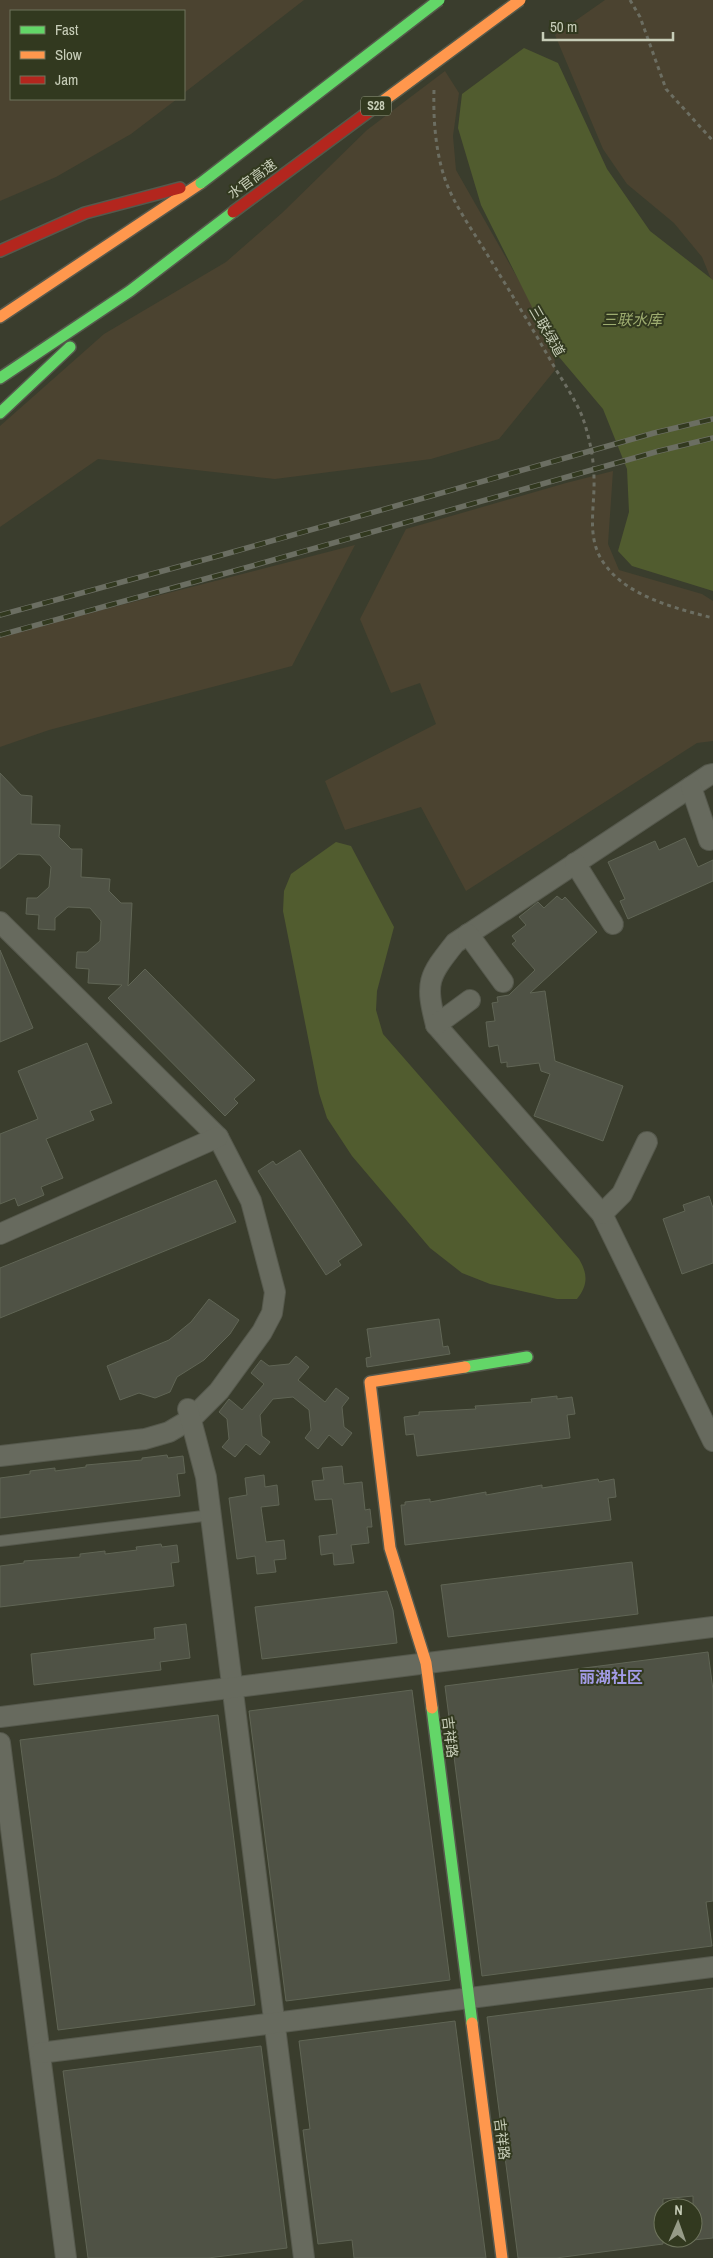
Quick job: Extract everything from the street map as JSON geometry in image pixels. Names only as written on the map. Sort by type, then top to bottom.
[{"type":"main road","name":"水官高速","points":[[0,317],[201,183],[439,0]]},
{"type":"main road","name":"水官高速","points":[[0,378],[130,291],[232,212],[520,0]]},
{"type":"main road","points":[[0,251],[85,213],[201,183]]},
{"type":"main road","points":[[0,413],[130,291]]},
{"type":"main road","name":"吉祥路","points":[[502,2258],[426,1663],[390,1548],[370,1382],[527,1357]]},
{"type":"street","points":[[713,774],[455,943],[434,969],[429,995],[436,1025],[602,1214],[713,1441]]},
{"type":"street","points":[[691,787],[710,840]]},
{"type":"street","points":[[575,864],[613,924]]},
{"type":"street","points":[[0,922],[218,1137],[252,1201],[275,1292],[272,1313],[262,1332],[219,1391],[169,1432],[145,1439],[0,1456]]},
{"type":"street","points":[[468,934],[503,982]]},
{"type":"street","points":[[436,1025],[470,1000]]},
{"type":"street","points":[[0,1234],[218,1137]]},
{"type":"street","points":[[602,1214],[622,1194],[647,1142]]},
{"type":"street","points":[[189,1414],[206,1476],[304,2258]]},
{"type":"street","points":[[0,1717],[713,1627]]},
{"type":"street","points":[[0,1743],[66,2258]]},
{"type":"street","points":[[40,2053],[713,1967]]},
{"type":"lane","points":[[0,1541],[211,1516]]},
{"type":"path","points":[[630,0],[640,17],[666,89],[713,141]]},
{"type":"path","name":"三联绿道","points":[[434,88],[434,110],[438,139],[448,186],[459,209],[526,317],[582,415],[590,442],[594,478],[591,519],[595,548],[606,567],[631,588],[670,608],[713,618]]},
{"type":"shaded area","points":[[0,0],[304,0],[185,92],[185,10],[10,10],[10,100],[176,100],[131,134],[56,177],[0,201]]},
{"type":"shaded area","points":[[605,0],[713,0],[713,284],[702,257],[674,223],[627,184],[603,149],[555,35]]},
{"type":"shaded area","points":[[445,71],[459,93],[453,136],[456,170],[554,342],[555,370],[499,439],[431,459],[275,479],[98,459],[0,527],[0,426],[104,334],[226,262],[282,213],[367,130]]},
{"type":"shaded area","points":[[613,471],[608,544],[619,570],[702,594],[713,601],[713,741],[697,743],[466,891],[421,807],[345,830],[325,781],[436,724],[420,683],[391,693],[360,619],[406,529]]},
{"type":"shaded area","points":[[355,545],[292,666],[49,730],[0,747],[0,636]]},
{"type":"water","name":"三联水库","points":[[524,48],[558,63],[607,169],[650,231],[713,280],[713,591],[632,566],[618,551],[629,512],[627,469],[603,409],[554,351],[481,205],[458,128],[462,94]]},
{"type":"water","points":[[336,842],[351,846],[394,927],[377,991],[376,1010],[383,1034],[579,1259],[584,1270],[585,1284],[577,1299],[557,1299],[490,1284],[462,1273],[430,1248],[352,1156],[327,1118],[319,1093],[283,911],[284,891],[291,874]]},
{"type":"building","points":[[0,773],[21,795],[32,796],[31,824],[60,825],[59,837],[71,849],[82,849],[81,877],[110,879],[109,891],[121,903],[132,903],[128,986],[145,969],[255,1080],[234,1099],[238,1103],[225,1116],[108,998],[122,985],[88,983],[89,969],[76,968],[77,952],[87,952],[100,941],[101,921],[90,908],[68,907],[55,918],[55,930],[38,929],[39,915],[26,914],[27,898],[37,898],[49,887],[51,867],[40,855],[18,854],[0,869]]},
{"type":"building","points":[[685,838],[698,867],[713,860],[713,881],[628,919],[620,901],[625,899],[608,862],[655,841],[659,850]]},
{"type":"building","points":[[557,896],[562,900],[565,897],[597,932],[530,993],[545,991],[555,1061],[623,1086],[603,1141],[534,1116],[550,1074],[541,1071],[539,1063],[507,1067],[507,1062],[501,1063],[498,1045],[489,1047],[486,1022],[495,1021],[492,1003],[498,1002],[497,997],[509,995],[535,970],[512,944],[516,941],[512,936],[526,925],[519,917],[538,902],[544,908]]},
{"type":"building","points":[[0,950],[33,1028],[0,1042]]},
{"type":"building","points":[[87,1043],[112,1103],[90,1111],[94,1120],[46,1139],[63,1178],[41,1187],[44,1195],[18,1206],[15,1198],[0,1204],[0,1134],[38,1119],[18,1071]]},
{"type":"building","points":[[300,1150],[362,1245],[338,1261],[341,1265],[326,1275],[258,1171],[273,1161],[276,1165]]},
{"type":"building","points":[[216,1180],[236,1222],[0,1318],[0,1268]]},
{"type":"building","points":[[709,1196],[713,1208],[713,1263],[682,1274],[663,1219],[685,1211],[683,1205]]},
{"type":"building","points":[[209,1299],[239,1320],[230,1334],[204,1360],[177,1377],[170,1392],[155,1398],[139,1393],[120,1400],[107,1366],[169,1340],[191,1322]]},
{"type":"building","points":[[439,1319],[443,1347],[448,1346],[450,1354],[367,1367],[366,1358],[371,1357],[367,1329]]},
{"type":"building","points":[[296,1356],[309,1367],[298,1380],[325,1402],[336,1388],[349,1398],[342,1407],[344,1427],[352,1433],[342,1446],[329,1435],[318,1449],[305,1438],[311,1430],[309,1410],[293,1397],[273,1399],[260,1415],[262,1436],[270,1442],[260,1455],[246,1444],[235,1457],[222,1447],[229,1439],[227,1419],[219,1412],[229,1399],[242,1410],[264,1384],[251,1373],[261,1360],[269,1366],[289,1364]]},
{"type":"building","points":[[557,1396],[557,1399],[572,1397],[575,1414],[567,1415],[570,1438],[417,1456],[414,1434],[406,1435],[404,1417],[419,1415],[419,1412],[476,1409],[475,1406],[532,1402],[531,1399]]},
{"type":"building","points":[[167,1455],[168,1458],[183,1456],[185,1473],[177,1474],[180,1496],[0,1518],[0,1478],[30,1474],[30,1471],[55,1468],[55,1471],[86,1467],[86,1465],[142,1460],[142,1458]]},
{"type":"building","points":[[342,1466],[344,1484],[362,1482],[365,1510],[370,1509],[372,1527],[367,1527],[369,1543],[351,1545],[354,1563],[334,1565],[333,1553],[321,1555],[319,1536],[337,1534],[332,1499],[315,1500],[312,1481],[324,1480],[322,1468]]},
{"type":"building","points":[[264,1475],[265,1487],[277,1485],[279,1505],[261,1507],[266,1542],[284,1540],[286,1559],[274,1560],[276,1572],[257,1574],[255,1556],[237,1559],[229,1498],[247,1495],[245,1478]]},
{"type":"building","points":[[598,1479],[599,1482],[614,1479],[616,1497],[608,1498],[611,1520],[405,1545],[401,1505],[405,1505],[405,1502],[430,1499],[430,1502],[486,1492],[486,1495],[542,1485],[542,1488]]},
{"type":"building","points":[[161,1544],[162,1547],[177,1545],[179,1562],[171,1563],[174,1586],[0,1607],[0,1566],[24,1563],[24,1561],[80,1557],[80,1554],[105,1551],[105,1554],[137,1550],[136,1547]]},
{"type":"building","points":[[632,1562],[638,1614],[448,1637],[441,1585]]},
{"type":"building","points":[[387,1591],[393,1610],[397,1643],[262,1659],[255,1607]]},
{"type":"building","points":[[186,1624],[190,1658],[160,1662],[161,1670],[34,1685],[31,1654],[155,1639],[154,1628]]},
{"type":"building","points":[[708,1652],[713,1690],[713,1901],[706,1902],[712,1946],[482,1976],[445,1686]]},
{"type":"building","points":[[412,1690],[450,1980],[286,2001],[249,1711]]},
{"type":"building","points":[[218,1715],[255,2005],[58,2030],[20,1740]]},
{"type":"building","points":[[713,1988],[713,2238],[703,2239],[703,2198],[693,2198],[693,2196],[653,2198],[653,2245],[556,2258],[518,2258],[487,2017]]},
{"type":"building","points":[[455,2021],[486,2258],[354,2258],[352,2240],[318,2244],[303,2130],[310,2129],[299,2041]]},
{"type":"building","points":[[261,2046],[287,2248],[208,2258],[88,2258],[63,2071]]},
{"type":"railway","points":[[0,615],[229,553],[654,433],[713,419]]},
{"type":"railway","points":[[0,635],[659,451],[713,438]]},
{"type":"traffic: fast","points":[[201,183],[439,0]]},
{"type":"traffic: fast","points":[[0,378],[130,291],[233,212]]},
{"type":"traffic: fast","points":[[0,413],[70,347]]},
{"type":"traffic: fast","points":[[465,1367],[527,1357]]},
{"type":"traffic: fast","points":[[432,1708],[472,2023]]},
{"type":"traffic: slow","points":[[375,107],[520,0]]},
{"type":"traffic: slow","points":[[0,317],[201,183]]},
{"type":"traffic: slow","points":[[432,1708],[426,1663],[390,1548],[370,1382],[465,1367]]},
{"type":"traffic: slow","points":[[472,2023],[502,2258]]},
{"type":"traffic: jam","points":[[233,212],[375,107]]},
{"type":"traffic: jam","points":[[0,251],[85,213],[180,188]]},
{"type":"district","name":"丽湖社区","points":[[611,1677]]}]
